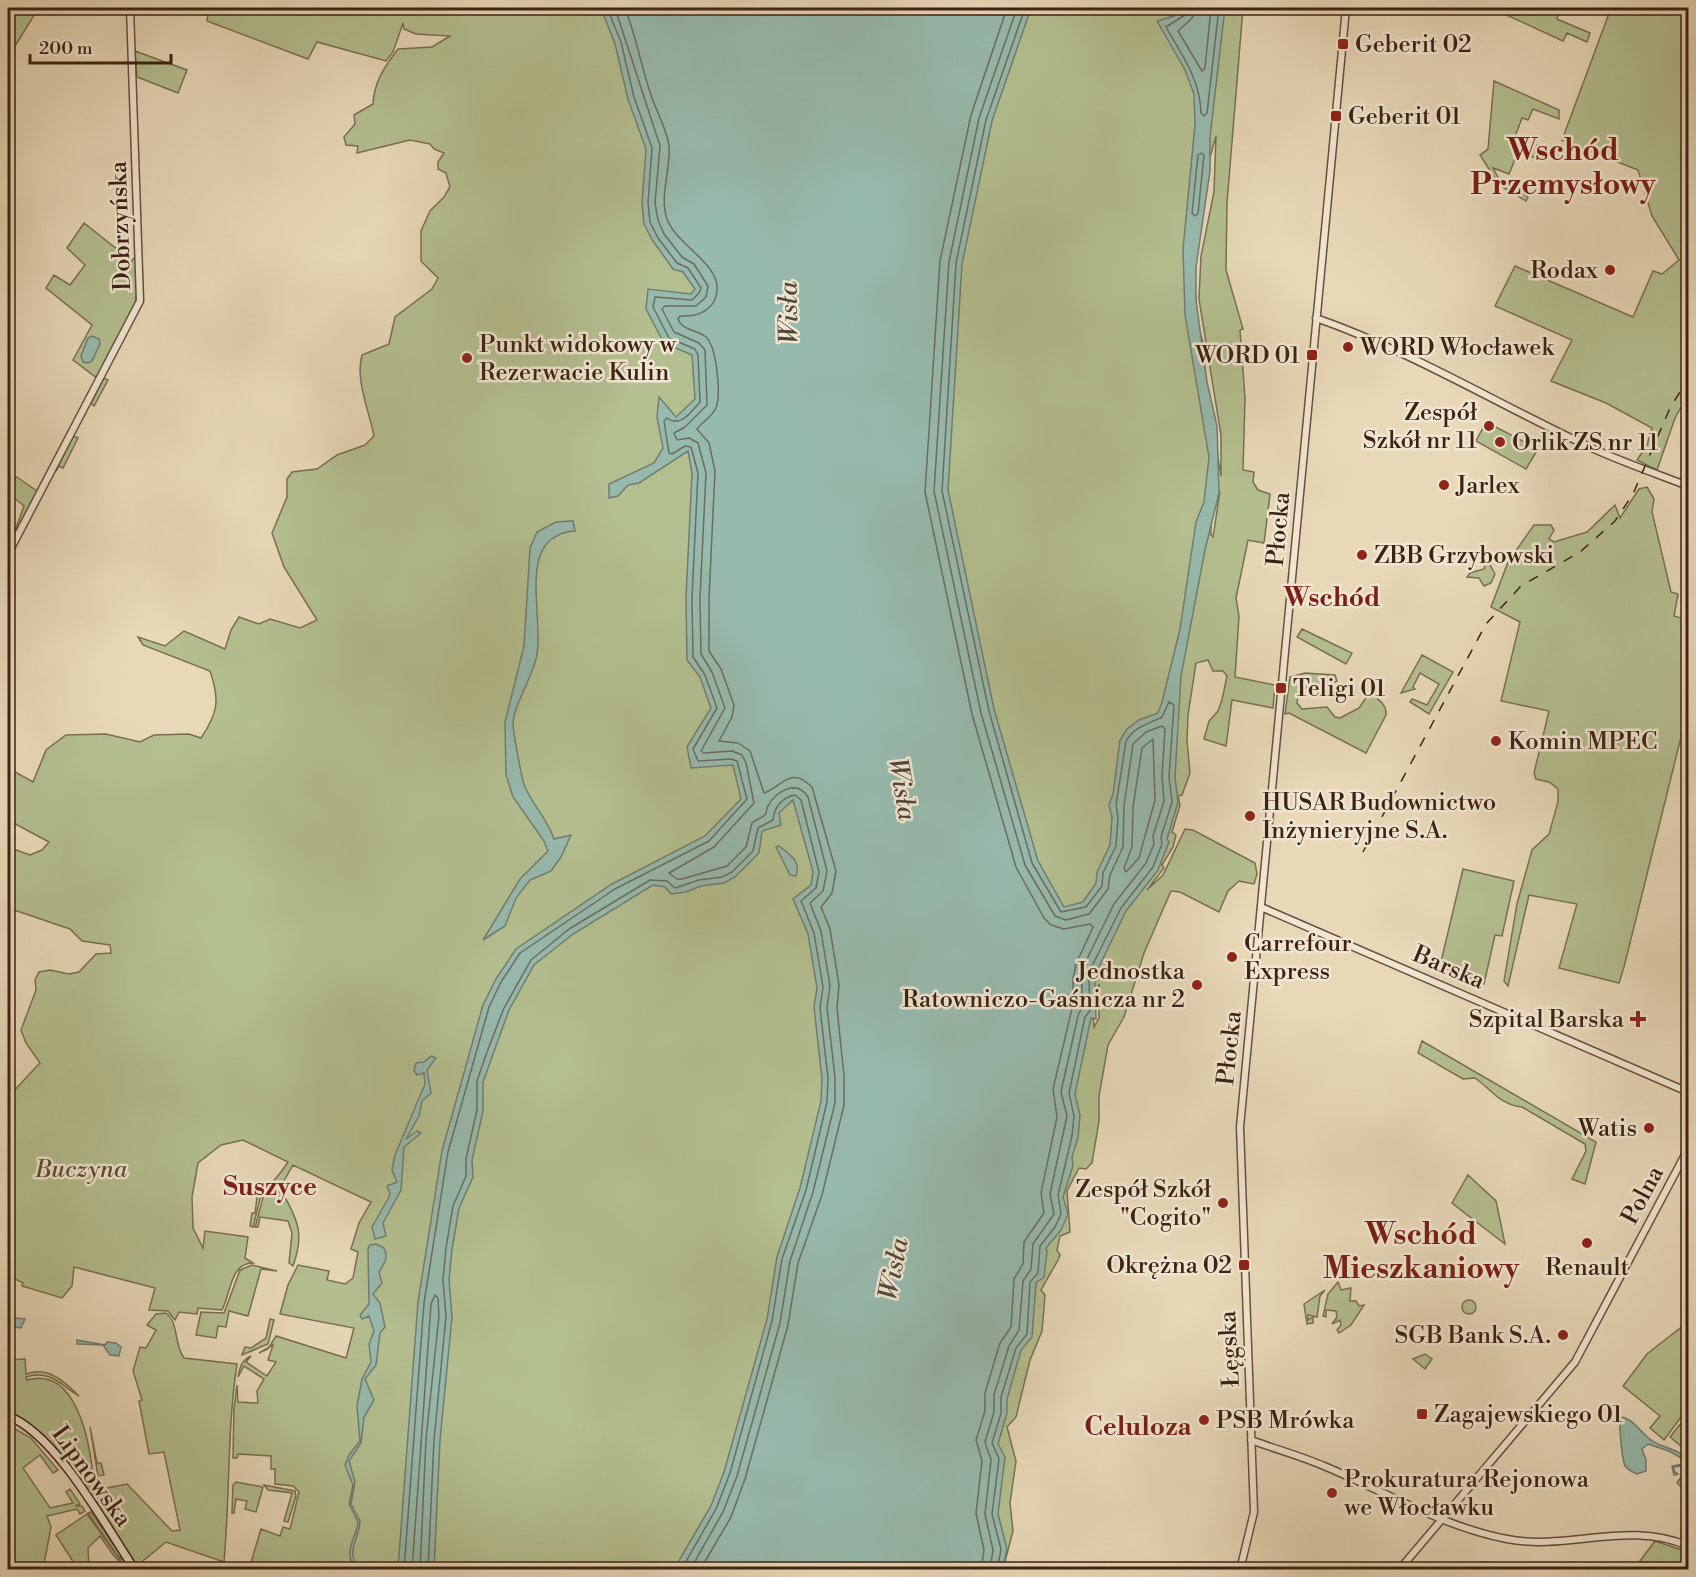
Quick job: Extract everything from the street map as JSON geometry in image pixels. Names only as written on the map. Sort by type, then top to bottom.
[{"type":"main road","name":"Lipnowska","points":[[8,1416],[26,1425],[47,1442],[135,1569]]},
{"type":"street","name":"Dobrzyńska","points":[[8,554],[140,301],[130,8]]},
{"type":"street","name":"Płocka","points":[[1240,1161],[1240,1127],[1346,8]]},
{"type":"street","points":[[1316,318],[1350,330],[1450,375],[1595,449],[1689,486]]},
{"type":"street","name":"Barska","points":[[1261,907],[1689,1092]]},
{"type":"street","name":"Polna","points":[[1399,1569],[1570,1369],[1689,1149]]},
{"type":"street","name":"Łęgska","points":[[1240,1161],[1254,1512],[1240,1569]]},
{"type":"street","points":[[1251,1440],[1326,1466],[1443,1518],[1481,1532],[1515,1540],[1640,1534],[1658,1536],[1689,1546]]},
{"type":"green space","points":[[18,8],[38,9],[15,46],[8,40],[8,24]]},
{"type":"green space","name":"Buczyna","points":[[209,8],[247,8],[262,13],[263,11],[254,8],[1243,8],[1227,203],[1226,270],[1243,329],[1240,330],[1245,398],[1243,470],[1254,472],[1253,482],[1258,490],[1270,494],[1264,543],[1248,540],[1236,598],[1239,616],[1235,677],[1275,685],[1273,708],[1232,700],[1226,746],[1204,739],[1209,721],[1218,711],[1227,676],[1223,671],[1213,671],[1208,660],[1196,663],[1188,715],[1187,741],[1190,773],[1182,795],[1178,796],[1180,805],[1172,832],[1176,835],[1173,847],[1162,865],[1164,868],[1147,890],[1163,875],[1185,829],[1193,830],[1255,863],[1257,874],[1254,884],[1239,881],[1228,891],[1219,912],[1180,892],[1171,891],[1144,953],[1124,1017],[1108,1045],[1099,1096],[1099,1121],[1092,1163],[1086,1169],[1079,1168],[1067,1191],[1070,1232],[1060,1236],[1057,1250],[1060,1255],[1041,1290],[1045,1295],[1042,1331],[1030,1360],[1016,1417],[1007,1427],[1016,1461],[1010,1503],[1013,1531],[1003,1569],[249,1569],[261,1529],[280,1536],[283,1527],[290,1529],[299,1492],[293,1486],[275,1484],[275,1469],[271,1469],[271,1456],[238,1454],[237,1458],[233,1458],[237,1385],[238,1402],[258,1403],[257,1391],[264,1379],[244,1366],[238,1377],[240,1367],[251,1356],[246,1362],[267,1376],[276,1362],[268,1360],[273,1345],[269,1347],[276,1336],[346,1358],[354,1328],[280,1314],[288,1285],[298,1265],[329,1271],[327,1280],[345,1284],[353,1278],[358,1252],[351,1249],[359,1223],[371,1202],[293,1165],[281,1186],[256,1189],[235,1186],[236,1182],[267,1185],[276,1178],[288,1162],[243,1140],[221,1145],[198,1163],[192,1197],[193,1228],[203,1248],[205,1231],[248,1237],[245,1258],[253,1263],[245,1264],[235,1273],[222,1310],[198,1308],[197,1314],[179,1312],[175,1320],[168,1311],[149,1310],[155,1288],[74,1267],[72,1286],[62,1298],[22,1286],[23,1283],[8,1275],[8,1097],[40,1063],[26,1043],[21,1030],[36,990],[35,980],[39,972],[50,970],[69,974],[79,972],[96,954],[111,953],[110,945],[82,941],[70,929],[8,908],[8,843],[16,850],[30,855],[42,850],[49,842],[8,820],[8,789],[12,782],[8,779],[8,768],[33,782],[46,750],[66,735],[106,734],[140,742],[154,735],[189,734],[201,738],[211,721],[216,706],[210,671],[143,645],[138,637],[165,646],[184,631],[225,649],[231,630],[239,617],[259,624],[270,619],[300,628],[317,620],[284,567],[272,533],[287,497],[287,479],[292,472],[317,469],[337,455],[365,445],[374,436],[361,385],[362,355],[389,344],[395,317],[432,289],[438,278],[421,261],[421,231],[430,211],[450,187],[446,173],[438,169],[438,162],[444,153],[434,149],[430,144],[410,140],[357,153],[358,146],[346,145],[344,137],[355,124],[354,115],[373,104],[381,75],[398,49],[432,47],[450,36],[416,34],[404,29],[403,23],[393,52],[386,61],[317,42],[308,59],[207,21]],"holes":[[[1216,136],[1214,192],[1201,256],[1199,299],[1221,435],[1221,476],[1203,365],[1204,346],[1197,322],[1193,254],[1206,171]],[[1220,491],[1213,537],[1211,523]],[[1099,984],[1099,1018],[1094,1027],[1092,1002]]]},
{"type":"green space","points":[[1500,8],[1559,10],[1557,19],[1590,33],[1587,42],[1567,33],[1563,41],[1500,12]]},
{"type":"green space","points":[[1611,8],[1688,8],[1688,395],[1675,418],[1657,470],[1637,460],[1647,445],[1652,428],[1606,403],[1551,381],[1572,340],[1495,306],[1515,266],[1633,317],[1653,271],[1662,274],[1679,260],[1652,216],[1638,170],[1562,140]]},
{"type":"green space","points":[[135,51],[187,70],[178,93],[137,77]]},
{"type":"green space","points":[[1494,81],[1559,110],[1559,119],[1533,109],[1528,120],[1522,118],[1514,139],[1535,149],[1537,145],[1548,150],[1542,160],[1518,152],[1509,174],[1493,168],[1500,181],[1528,197],[1526,201],[1499,185],[1480,155],[1488,149]]},
{"type":"green space","points":[[84,223],[132,261],[134,258],[137,260],[135,304],[97,378],[73,360],[92,325],[46,288],[54,275],[70,285],[85,265],[67,248]]},
{"type":"green space","points":[[104,378],[108,380],[94,406],[91,403]]},
{"type":"green space","name":"Orlik ZS nr 11","points":[[1486,422],[1538,449],[1526,469],[1476,441]]},
{"type":"green space","points":[[73,436],[78,438],[63,468],[59,466],[56,471]]},
{"type":"green space","points":[[8,471],[37,491],[13,536],[24,506],[8,493]]},
{"type":"green space","points":[[1647,487],[1654,499],[1652,512],[1671,592],[1678,594],[1674,616],[1688,620],[1688,709],[1624,967],[1619,983],[1559,968],[1577,904],[1529,895],[1508,986],[1504,981],[1517,904],[1532,850],[1549,834],[1558,802],[1558,789],[1549,782],[1536,779],[1534,773],[1549,711],[1501,701],[1520,622],[1491,607],[1508,562],[1534,525],[1551,525],[1554,530],[1549,539],[1554,542],[1587,532],[1615,505],[1620,518],[1639,489]]},
{"type":"green space","points":[[1486,561],[1495,574],[1491,583],[1484,586],[1479,578],[1467,577],[1470,573],[1484,569]]},
{"type":"green space","points":[[1302,629],[1352,653],[1346,664],[1297,637]]},
{"type":"green space","points":[[1422,655],[1453,672],[1429,714],[1410,702],[1412,699],[1427,705],[1439,684],[1420,673],[1413,687],[1415,689],[1401,693]]},
{"type":"green space","points":[[1305,673],[1335,675],[1337,681],[1324,686],[1323,693],[1310,688],[1299,688],[1297,703],[1302,709],[1327,707],[1335,717],[1340,718],[1359,708],[1368,695],[1383,705],[1386,715],[1366,753],[1289,713],[1285,714],[1290,677]]},
{"type":"green space","points":[[1463,869],[1514,881],[1502,936],[1495,935],[1484,984],[1440,966]]},
{"type":"green space","points":[[1422,1041],[1596,1142],[1585,1184],[1572,1179],[1586,1151],[1585,1144],[1522,1107],[1502,1100],[1475,1078],[1463,1079],[1418,1053]]},
{"type":"green space","points":[[1468,1175],[1496,1201],[1505,1244],[1452,1203]]},
{"type":"green space","points":[[234,1189],[262,1192],[253,1227],[250,1226],[257,1198],[254,1194]]},
{"type":"green space","points":[[265,1191],[278,1191],[283,1194],[293,1212],[299,1237],[293,1266],[289,1263],[292,1233],[288,1221],[260,1217],[258,1227],[255,1227]]},
{"type":"green space","points":[[252,1265],[277,1271],[261,1269],[248,1316],[229,1311],[226,1327],[218,1326],[216,1338],[196,1335],[201,1312],[224,1313],[240,1270]]},
{"type":"green space","points":[[1338,1282],[1341,1290],[1351,1288],[1350,1301],[1356,1301],[1359,1306],[1364,1305],[1351,1325],[1339,1333],[1337,1330],[1341,1325],[1340,1320],[1332,1324],[1337,1317],[1336,1311],[1326,1310],[1326,1317],[1323,1316],[1328,1294]]},
{"type":"green space","points":[[1325,1290],[1320,1296],[1317,1317],[1308,1315],[1308,1320],[1313,1317],[1313,1323],[1307,1324],[1304,1304]]},
{"type":"green space","points":[[1469,1300],[1474,1302],[1476,1307],[1474,1312],[1469,1314],[1464,1312],[1462,1307],[1464,1302]]},
{"type":"green space","points":[[166,1313],[173,1322],[184,1358],[237,1364],[224,1562],[166,1542],[138,1565],[139,1569],[96,1506],[102,1489],[127,1484],[172,1531],[180,1530],[164,1452],[149,1454],[139,1401],[142,1400],[133,1371],[140,1347],[146,1348],[156,1330],[147,1325],[156,1314]]},
{"type":"green space","points":[[270,1319],[274,1320],[268,1344],[242,1355],[245,1347],[251,1348],[266,1338]]},
{"type":"green space","points":[[1688,1322],[1688,1416],[1684,1413],[1664,1440],[1650,1428],[1660,1416],[1623,1386],[1647,1354]]},
{"type":"green space","points":[[1425,1354],[1432,1359],[1425,1369],[1413,1359]]},
{"type":"green space","points":[[25,1359],[26,1374],[48,1373],[61,1380],[79,1396],[49,1377],[34,1375],[26,1377],[27,1380],[46,1379],[61,1386],[72,1401],[81,1419],[87,1440],[94,1498],[90,1498],[64,1460],[45,1438],[22,1419],[8,1412],[8,1360]]},
{"type":"green space","points":[[1686,1417],[1688,1419],[1688,1452],[1670,1437]]},
{"type":"green space","points":[[8,1425],[31,1438],[58,1470],[53,1473],[40,1455],[23,1468],[50,1508],[73,1503],[66,1492],[70,1489],[80,1504],[75,1506],[82,1506],[85,1511],[80,1514],[77,1509],[47,1516],[51,1527],[43,1569],[16,1569],[8,1563]]},
{"type":"green space","points":[[90,1427],[97,1463],[101,1463],[104,1475],[98,1476]]},
{"type":"green space","points":[[1688,1467],[1688,1494],[1677,1483]]},
{"type":"green space","points":[[236,1482],[263,1487],[256,1512],[245,1509],[247,1501],[236,1499],[234,1513],[232,1513],[233,1485]]},
{"type":"green space","points":[[264,1485],[295,1491],[296,1496],[288,1522],[284,1521],[292,1493],[268,1490]]},
{"type":"green space","points":[[91,1512],[125,1562],[117,1555],[88,1513]]},
{"type":"green space","points":[[87,1514],[125,1567],[100,1536],[88,1548],[89,1569],[77,1569],[78,1564],[74,1563],[56,1535]]},
{"type":"green space","points":[[1655,1541],[1688,1552],[1688,1569],[1634,1569]]},
{"type":"water","name":"Wisła","points":[[601,8],[1031,8],[992,121],[962,264],[948,490],[994,709],[1038,861],[1064,907],[1083,902],[1096,883],[1097,872],[1110,845],[1112,817],[1109,805],[1113,794],[1120,740],[1127,729],[1139,720],[1158,713],[1162,702],[1180,629],[1196,522],[1204,502],[1209,457],[1185,315],[1183,249],[1195,125],[1194,94],[1185,70],[1157,21],[1174,16],[1182,8],[1225,8],[1210,137],[1210,171],[1196,267],[1196,300],[1207,382],[1217,426],[1219,493],[1205,550],[1181,676],[1175,777],[1178,802],[1167,839],[1169,842],[1158,870],[1126,911],[1098,969],[1095,981],[1096,1019],[1091,1018],[1075,1094],[1080,1115],[1078,1137],[1072,1157],[1073,1166],[1063,1197],[1068,1214],[1061,1230],[1046,1248],[1044,1277],[1036,1283],[1032,1337],[1021,1350],[1007,1399],[1007,1413],[998,1444],[1005,1457],[998,1514],[1007,1549],[1003,1569],[674,1569],[711,1506],[724,1472],[767,1319],[777,1257],[800,1188],[821,1101],[822,1079],[814,1007],[817,988],[808,934],[793,899],[811,885],[813,872],[793,800],[779,813],[781,825],[762,831],[759,853],[735,877],[724,883],[671,894],[665,887],[653,885],[573,934],[534,965],[509,1010],[483,1082],[483,1111],[472,1160],[473,1177],[459,1208],[452,1249],[449,1280],[452,1317],[440,1440],[434,1569],[398,1569],[418,1302],[442,1151],[483,1005],[496,979],[516,949],[612,884],[705,836],[741,799],[733,765],[691,768],[687,747],[711,708],[700,677],[687,660],[686,597],[692,473],[688,451],[639,483],[628,485],[618,496],[609,498],[609,484],[654,463],[663,448],[657,417],[659,397],[676,417],[695,399],[692,355],[664,343],[646,309],[648,289],[691,294],[695,289],[683,272],[673,269],[644,224],[642,203],[646,149],[628,99],[615,44]]},
{"type":"water","points":[[92,336],[99,339],[100,344],[92,361],[83,362],[81,356],[88,338]]},
{"type":"water","points":[[573,521],[575,531],[556,536],[545,546],[538,561],[536,579],[537,654],[516,708],[513,724],[522,776],[528,794],[548,825],[554,839],[571,835],[561,857],[551,871],[530,880],[516,898],[505,926],[483,940],[520,879],[548,851],[544,841],[513,797],[506,775],[505,722],[524,646],[530,548],[537,532],[556,522]]},
{"type":"water","points":[[779,846],[796,862],[796,876],[790,875],[776,847]]},
{"type":"water","points":[[431,1056],[436,1058],[427,1070],[431,1093],[422,1101],[419,1116],[406,1139],[417,1131],[421,1133],[404,1147],[401,1190],[383,1223],[386,1236],[375,1239],[372,1227],[390,1194],[387,1186],[397,1182],[392,1170],[395,1155],[425,1084],[424,1073],[417,1075],[414,1070],[416,1063],[424,1062]]},
{"type":"water","points":[[376,1244],[384,1248],[386,1255],[379,1272],[382,1283],[373,1294],[380,1303],[385,1327],[380,1333],[376,1365],[365,1379],[374,1400],[364,1417],[361,1443],[349,1461],[355,1482],[351,1504],[360,1521],[353,1551],[355,1563],[359,1569],[357,1569],[352,1563],[350,1552],[358,1522],[349,1504],[353,1485],[345,1465],[349,1455],[360,1441],[357,1406],[362,1379],[371,1362],[369,1344],[374,1331],[369,1316],[362,1319],[360,1315],[369,1304],[368,1249],[370,1245]]},
{"type":"water","points":[[8,1317],[25,1319],[21,1328],[8,1326]]},
{"type":"water","points":[[77,1340],[105,1345],[107,1342],[116,1343],[121,1347],[119,1356],[110,1355],[103,1345],[77,1344]]},
{"type":"water","points":[[1621,1417],[1633,1423],[1651,1440],[1676,1451],[1688,1461],[1687,1465],[1674,1467],[1674,1471],[1678,1474],[1674,1475],[1672,1466],[1683,1464],[1685,1460],[1669,1451],[1648,1444],[1642,1449],[1646,1460],[1646,1471],[1637,1474],[1629,1470],[1625,1466],[1623,1456]]},
{"type":"railway","points":[[1363,852],[1486,624],[1521,586],[1580,552],[1615,521],[1633,494],[1670,408],[1688,379]]},
{"type":"place","name":"Geberit 02","points":[[1343,44]]},
{"type":"place","name":"Geberit 01","points":[[1336,116]]},
{"type":"place","name":"Rodax","points":[[1610,270]]},
{"type":"place","name":"WORD Włocławek","points":[[1348,347]]},
{"type":"place","name":"WORD 01","points":[[1312,355]]},
{"type":"place","name":"Punkt widokowy w Rezerwacie Kulin","points":[[467,358]]},
{"type":"place","name":"Zespół Szkół nr 11","points":[[1489,426]]},
{"type":"place","name":"Orlik ZS nr 11","points":[[1500,442]]},
{"type":"place","name":"Jarlex","points":[[1444,485]]},
{"type":"place","name":"ZBB Grzybowski","points":[[1362,555]]},
{"type":"place","name":"Teligi 01","points":[[1281,688]]},
{"type":"place","name":"Komin MPEC","points":[[1496,741]]},
{"type":"place","name":"HUSAR Budownictwo Inżynieryjne S.A.","points":[[1250,816]]},
{"type":"place","name":"Carrefour Express","points":[[1232,957]]},
{"type":"place","name":"Jednostka Ratowniczo-Gaśnicza nr 2","points":[[1197,985]]},
{"type":"place","name":"Szpital Barska","points":[[1638,1019]]},
{"type":"place","name":"Watis","points":[[1649,1128]]},
{"type":"place","name":"Zespół Szkół \"Cogito\"","points":[[1223,1203]]},
{"type":"place","name":"Renault","points":[[1587,1243]]},
{"type":"place","name":"Okrężna 02","points":[[1244,1265]]},
{"type":"place","name":"SGB Bank S.A.","points":[[1563,1335]]},
{"type":"place","name":"Zagajewskiego 01","points":[[1422,1414]]},
{"type":"place","name":"PSB Mrówka","points":[[1204,1420]]},
{"type":"place","name":"Prokuratura Rejonowa we Włocławku","points":[[1332,1493]]},
{"type":"district","name":"Wschód Przemysłowy","points":[[1563,167]]},
{"type":"district","name":"Wschód","points":[[1332,597]]},
{"type":"district","name":"Suszyce","points":[[270,1186]]},
{"type":"district","name":"Wschód Mieszkaniowy","points":[[1421,1251]]},
{"type":"district","name":"Celuloza","points":[[1138,1426]]}]
